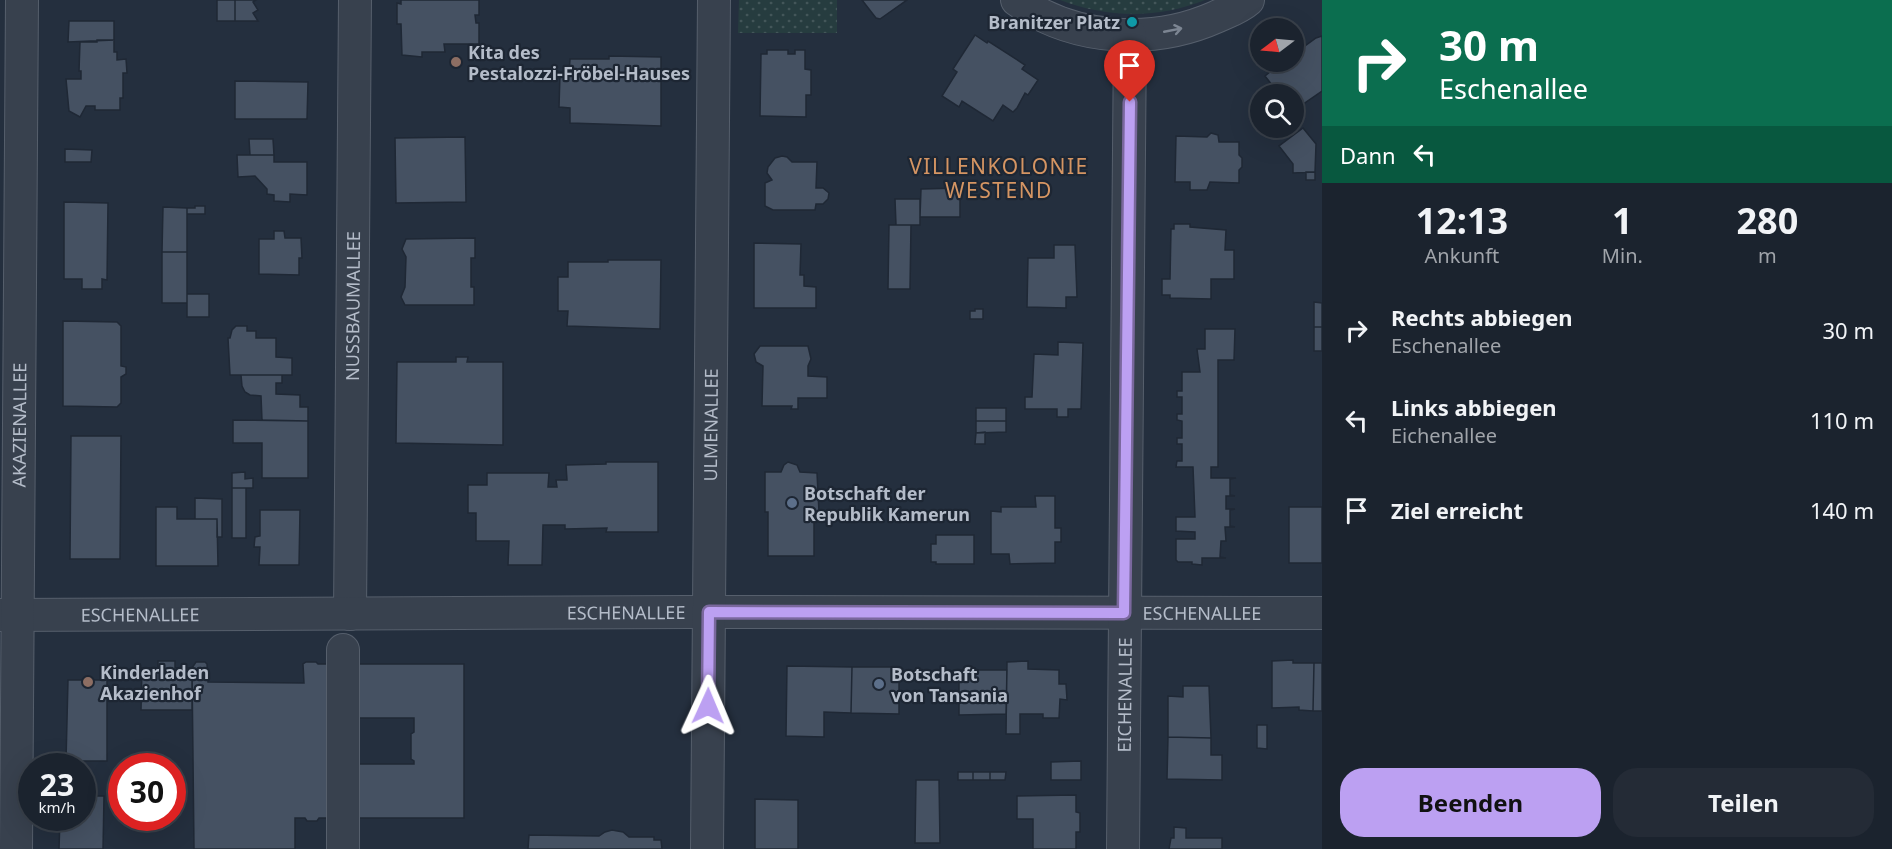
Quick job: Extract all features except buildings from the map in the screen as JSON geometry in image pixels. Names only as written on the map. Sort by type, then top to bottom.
[{"type":"street","name":"AKAZIENALLEE","points":[[16,849],[9,615],[22,0]]},
{"type":"street","name":"NUSSBAUMALLEE","points":[[350,614],[355,0]]},
{"type":"street","name":"ULMENALLEE","points":[[707,849],[714,0]]},
{"type":"street","points":[[1017,0],[1048,17],[1077,28],[1130,35],[1148,35],[1196,26],[1241,6],[1248,0]]},
{"type":"street","name":"EICHENALLEE","points":[[1123,849],[1130,35]]},
{"type":"street","name":"ESCHENALLEE","points":[[9,615],[709,612],[1322,613]]},
{"type":"street","points":[[343,650],[343,849]]},
{"type":"green space","points":[[739,0],[837,0],[837,33],[738,33]]},
{"type":"green space","points":[[1060,0],[1205,0],[1169,11],[1133,14],[1096,10]]},
{"type":"place","name":"Branitzer Platz","points":[[1132,22]]},
{"type":"place","name":"Kita des Pestalozzi-Fröbel-Hauses","points":[[456,62]]},
{"type":"place","name":"Botschaft der Republik Kamerun","points":[[792,503]]},
{"type":"place","name":"Kinderladen Akazienhof","points":[[88,682]]},
{"type":"place","name":"Botschaft von Tansania","points":[[879,684]]},
{"type":"district","name":"VILLENKOLONIE WESTEND","points":[[999,178]]},
{"type":"route","points":[[708,706],[709,612],[1124,613],[1130,102]]}]
